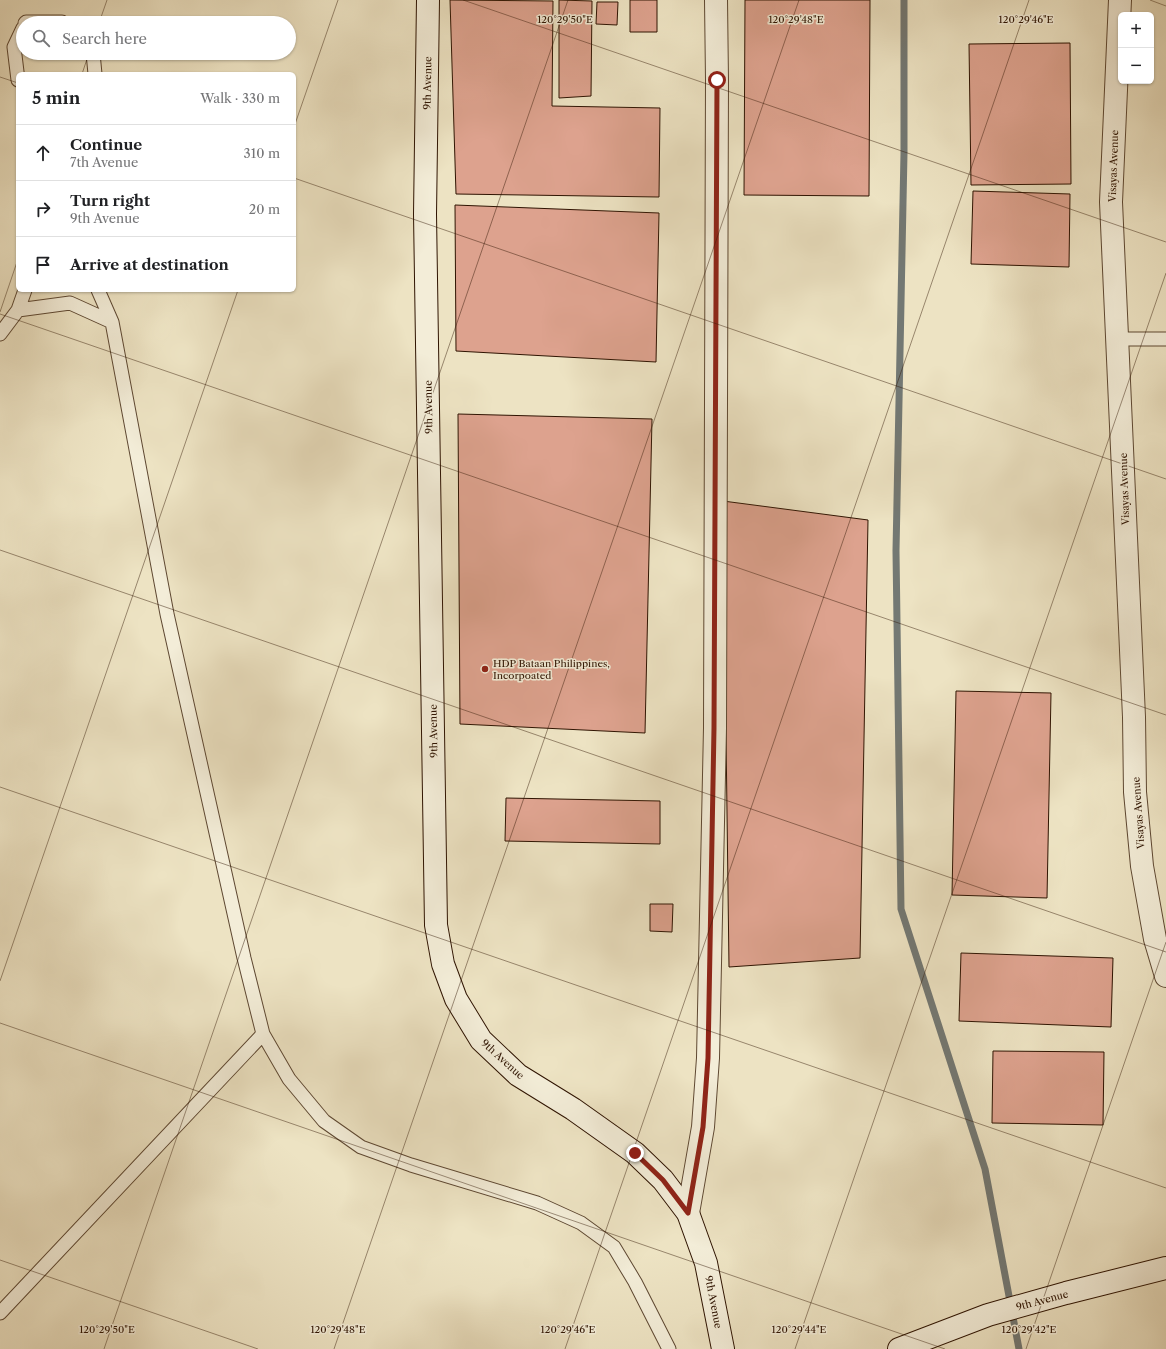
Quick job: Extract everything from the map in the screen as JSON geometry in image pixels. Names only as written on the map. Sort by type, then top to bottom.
[{"type":"street","name":"9th Avenue","points":[[428,0],[425,214],[435,893],[436,925],[443,964],[456,999],[481,1040],[518,1075],[573,1109],[635,1153],[663,1180],[688,1213],[706,1262],[723,1349]]},
{"type":"street","points":[[688,1213],[703,1127],[708,1050],[715,720],[716,0]]},
{"type":"street","name":"Visayas Avenue","points":[[1120,0],[1111,202],[1133,709],[1135,792],[1142,866],[1155,939],[1166,976]]},
{"type":"street","name":"9th Avenue","points":[[899,1349],[988,1315],[1066,1293],[1166,1268]]},
{"type":"lane","points":[[16,43],[14,47],[17,72]]},
{"type":"lane","points":[[94,60],[95,72]]},
{"type":"lane","points":[[0,334],[18,310],[24,292]]},
{"type":"lane","points":[[99,292],[112,322],[167,614],[244,958],[263,1034],[289,1079],[324,1121],[361,1147],[411,1165],[537,1203],[581,1223],[614,1247],[669,1349]]},
{"type":"lane","points":[[18,310],[70,303],[112,322]]},
{"type":"lane","points":[[1117,339],[1166,339]]},
{"type":"lane","points":[[0,1313],[263,1034]]},
{"type":"building","points":[[450,0],[553,1],[552,106],[660,108],[659,197],[456,194]]},
{"type":"building","points":[[559,0],[592,1],[591,96],[559,98]]},
{"type":"building","points":[[630,0],[657,0],[657,32],[630,32]]},
{"type":"building","points":[[745,0],[870,0],[869,196],[744,195]]},
{"type":"building","points":[[597,2],[618,2],[617,25],[596,24]]},
{"type":"building","points":[[1070,43],[1071,184],[971,185],[969,44]]},
{"type":"building","points":[[973,191],[1070,194],[1069,267],[971,264]]},
{"type":"building","points":[[455,205],[659,213],[656,362],[456,351]]},
{"type":"building","points":[[458,414],[652,419],[645,733],[460,724]]},
{"type":"building","points":[[723,501],[868,520],[860,958],[729,967]]},
{"type":"building","points":[[956,691],[1051,693],[1047,898],[952,895]]},
{"type":"building","points":[[506,798],[660,801],[660,844],[505,841]]},
{"type":"building","points":[[650,904],[673,904],[672,932],[650,931]]},
{"type":"building","points":[[961,953],[1113,958],[1111,1027],[959,1021]]},
{"type":"building","points":[[993,1051],[1104,1052],[1103,1125],[992,1123]]},
{"type":"waterway","points":[[904,0],[904,153],[896,551],[901,909],[985,1169],[1019,1349]]},
{"type":"place","name":"HDP Bataan Philippines, Incorpoated","points":[[485,669]]},
{"type":"route","points":[[635,1153],[663,1180],[688,1213],[703,1127],[708,1058],[714,728],[717,80]]}]
